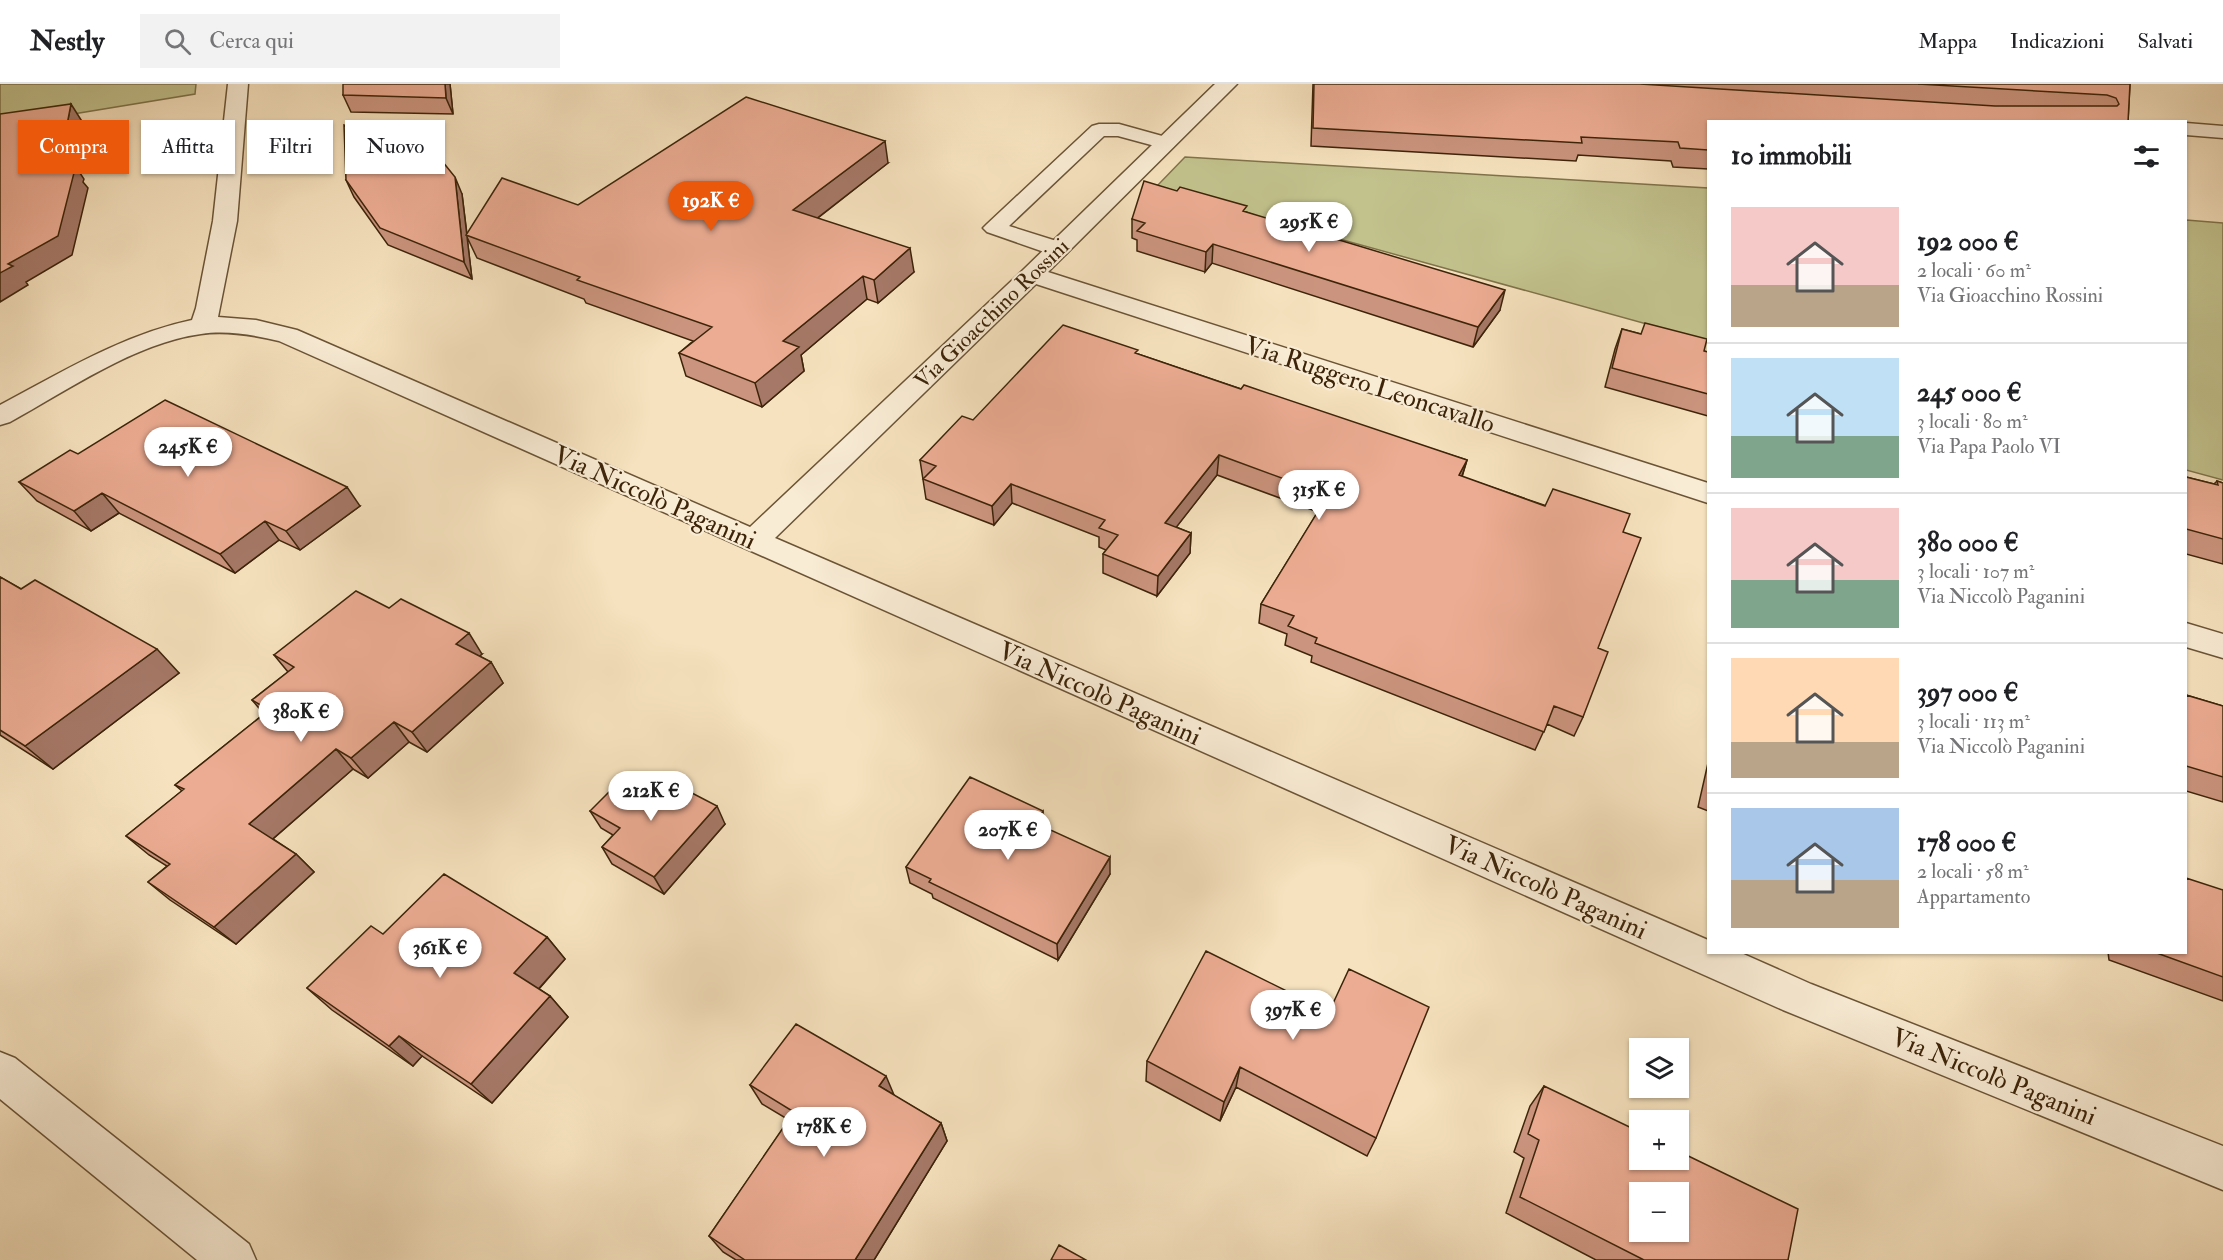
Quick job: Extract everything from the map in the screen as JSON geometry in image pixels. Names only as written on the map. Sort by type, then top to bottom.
[{"type":"street","points":[[202,326],[209,308],[225,221],[238,84]]},
{"type":"street","name":"Via Gioacchino Rossini","points":[[753,541],[1032,275],[1227,84]]},
{"type":"street","points":[[2187,129],[2223,132]]},
{"type":"street","name":"Via Ruggero Leoncavallo","points":[[1032,275],[1707,493]]},
{"type":"street","name":"Via Niccolò Paganini","points":[[0,416],[134,346],[165,334],[202,326],[259,328],[288,335],[753,541],[1786,992],[2223,1168]]},
{"type":"street","points":[[2187,635],[2223,646]]},
{"type":"street","points":[[0,1072],[233,1260]]},
{"type":"lane","points":[[1058,249],[994,228],[1099,129],[1119,130],[1166,143]]},
{"type":"green space","points":[[0,84],[196,84],[195,94],[37,120],[18,120],[18,123],[0,126]]},
{"type":"green space","points":[[1185,157],[1707,188],[1707,341],[1155,188]]},
{"type":"green space","points":[[2187,220],[2223,223],[2223,480],[2187,470]]},
{"type":"building","points":[[343,84],[445,84],[446,98],[343,95]]},
{"type":"building","points":[[1314,84],[1640,84],[1995,106],[2117,106],[2119,104],[2116,98],[2107,95],[1918,84],[2130,84],[2128,120],[1707,120],[1707,150],[1680,148],[1678,142],[1581,137],[1582,143],[1313,128]]},
{"type":"building","points":[[746,97],[885,141],[793,210],[910,248],[874,280],[863,276],[783,341],[799,347],[755,383],[679,353],[712,327],[577,280],[580,277],[466,235],[502,178],[578,205]]},
{"type":"building","points":[[71,104],[68,120],[18,120],[18,174],[74,174],[58,236],[8,264],[13,266],[0,273],[0,114]]},
{"type":"building","points":[[445,165],[455,177],[464,262],[380,228],[346,180],[346,174],[445,174]]},
{"type":"building","points":[[1144,181],[1177,191],[1180,187],[1247,206],[1243,211],[1505,290],[1478,327],[1213,244],[1206,252],[1137,231],[1145,223],[1132,219]]},
{"type":"building","points":[[1645,323],[1707,339],[1704,351],[1707,352],[1707,394],[1612,368],[1622,329],[1641,334]]},
{"type":"building","points":[[1063,325],[1138,350],[1135,353],[1241,389],[1244,385],[1467,460],[1459,475],[1545,506],[1553,489],[1630,514],[1623,532],[1641,538],[1598,648],[1608,652],[1583,717],[1554,706],[1544,732],[1315,643],[1317,638],[1288,626],[1294,616],[1261,604],[1328,495],[1219,455],[1165,523],[1191,533],[1158,576],[1103,554],[1118,535],[1099,528],[1105,520],[1011,484],[992,506],[923,479],[936,466],[920,460],[962,416],[973,420]]},
{"type":"building","points":[[165,400],[347,487],[286,531],[265,521],[220,554],[102,493],[74,511],[19,482],[70,450],[78,454]]},
{"type":"building","points":[[2187,477],[2218,485],[2217,481],[2223,483],[2223,539],[2187,529]]},
{"type":"building","points":[[0,577],[21,589],[35,580],[157,649],[25,746],[0,730]]},
{"type":"building","points":[[356,591],[389,608],[401,599],[469,633],[456,644],[491,662],[412,732],[394,722],[351,758],[336,749],[249,824],[296,854],[214,927],[148,882],[170,864],[126,836],[184,789],[175,785],[269,710],[252,700],[294,667],[274,655]]},
{"type":"building","points":[[2187,695],[2223,706],[2223,777],[2187,766]]},
{"type":"building","points":[[624,777],[653,792],[665,779],[717,806],[654,877],[602,847],[620,828],[590,811]]},
{"type":"building","points":[[970,777],[1043,811],[1035,823],[1110,857],[1057,944],[929,882],[931,879],[906,867]]},
{"type":"building","points":[[444,874],[547,937],[514,973],[550,996],[471,1084],[399,1036],[389,1046],[307,988],[371,926],[383,934]]},
{"type":"building","points":[[2187,878],[2223,890],[2223,977],[2160,954],[2187,954]]},
{"type":"building","points":[[1206,951],[1329,1012],[1349,969],[1429,1007],[1376,1138],[1240,1067],[1224,1102],[1147,1061]]},
{"type":"building","points":[[796,1024],[886,1076],[879,1086],[941,1123],[855,1260],[745,1260],[709,1236],[794,1112],[750,1085]]},
{"type":"building","points":[[1544,1086],[1629,1127],[1629,1170],[1689,1170],[1689,1156],[1798,1209],[1788,1260],[1644,1260],[1520,1197],[1539,1140],[1528,1134]]},
{"type":"building","points":[[1059,1245],[1086,1260],[1051,1260]]}]
